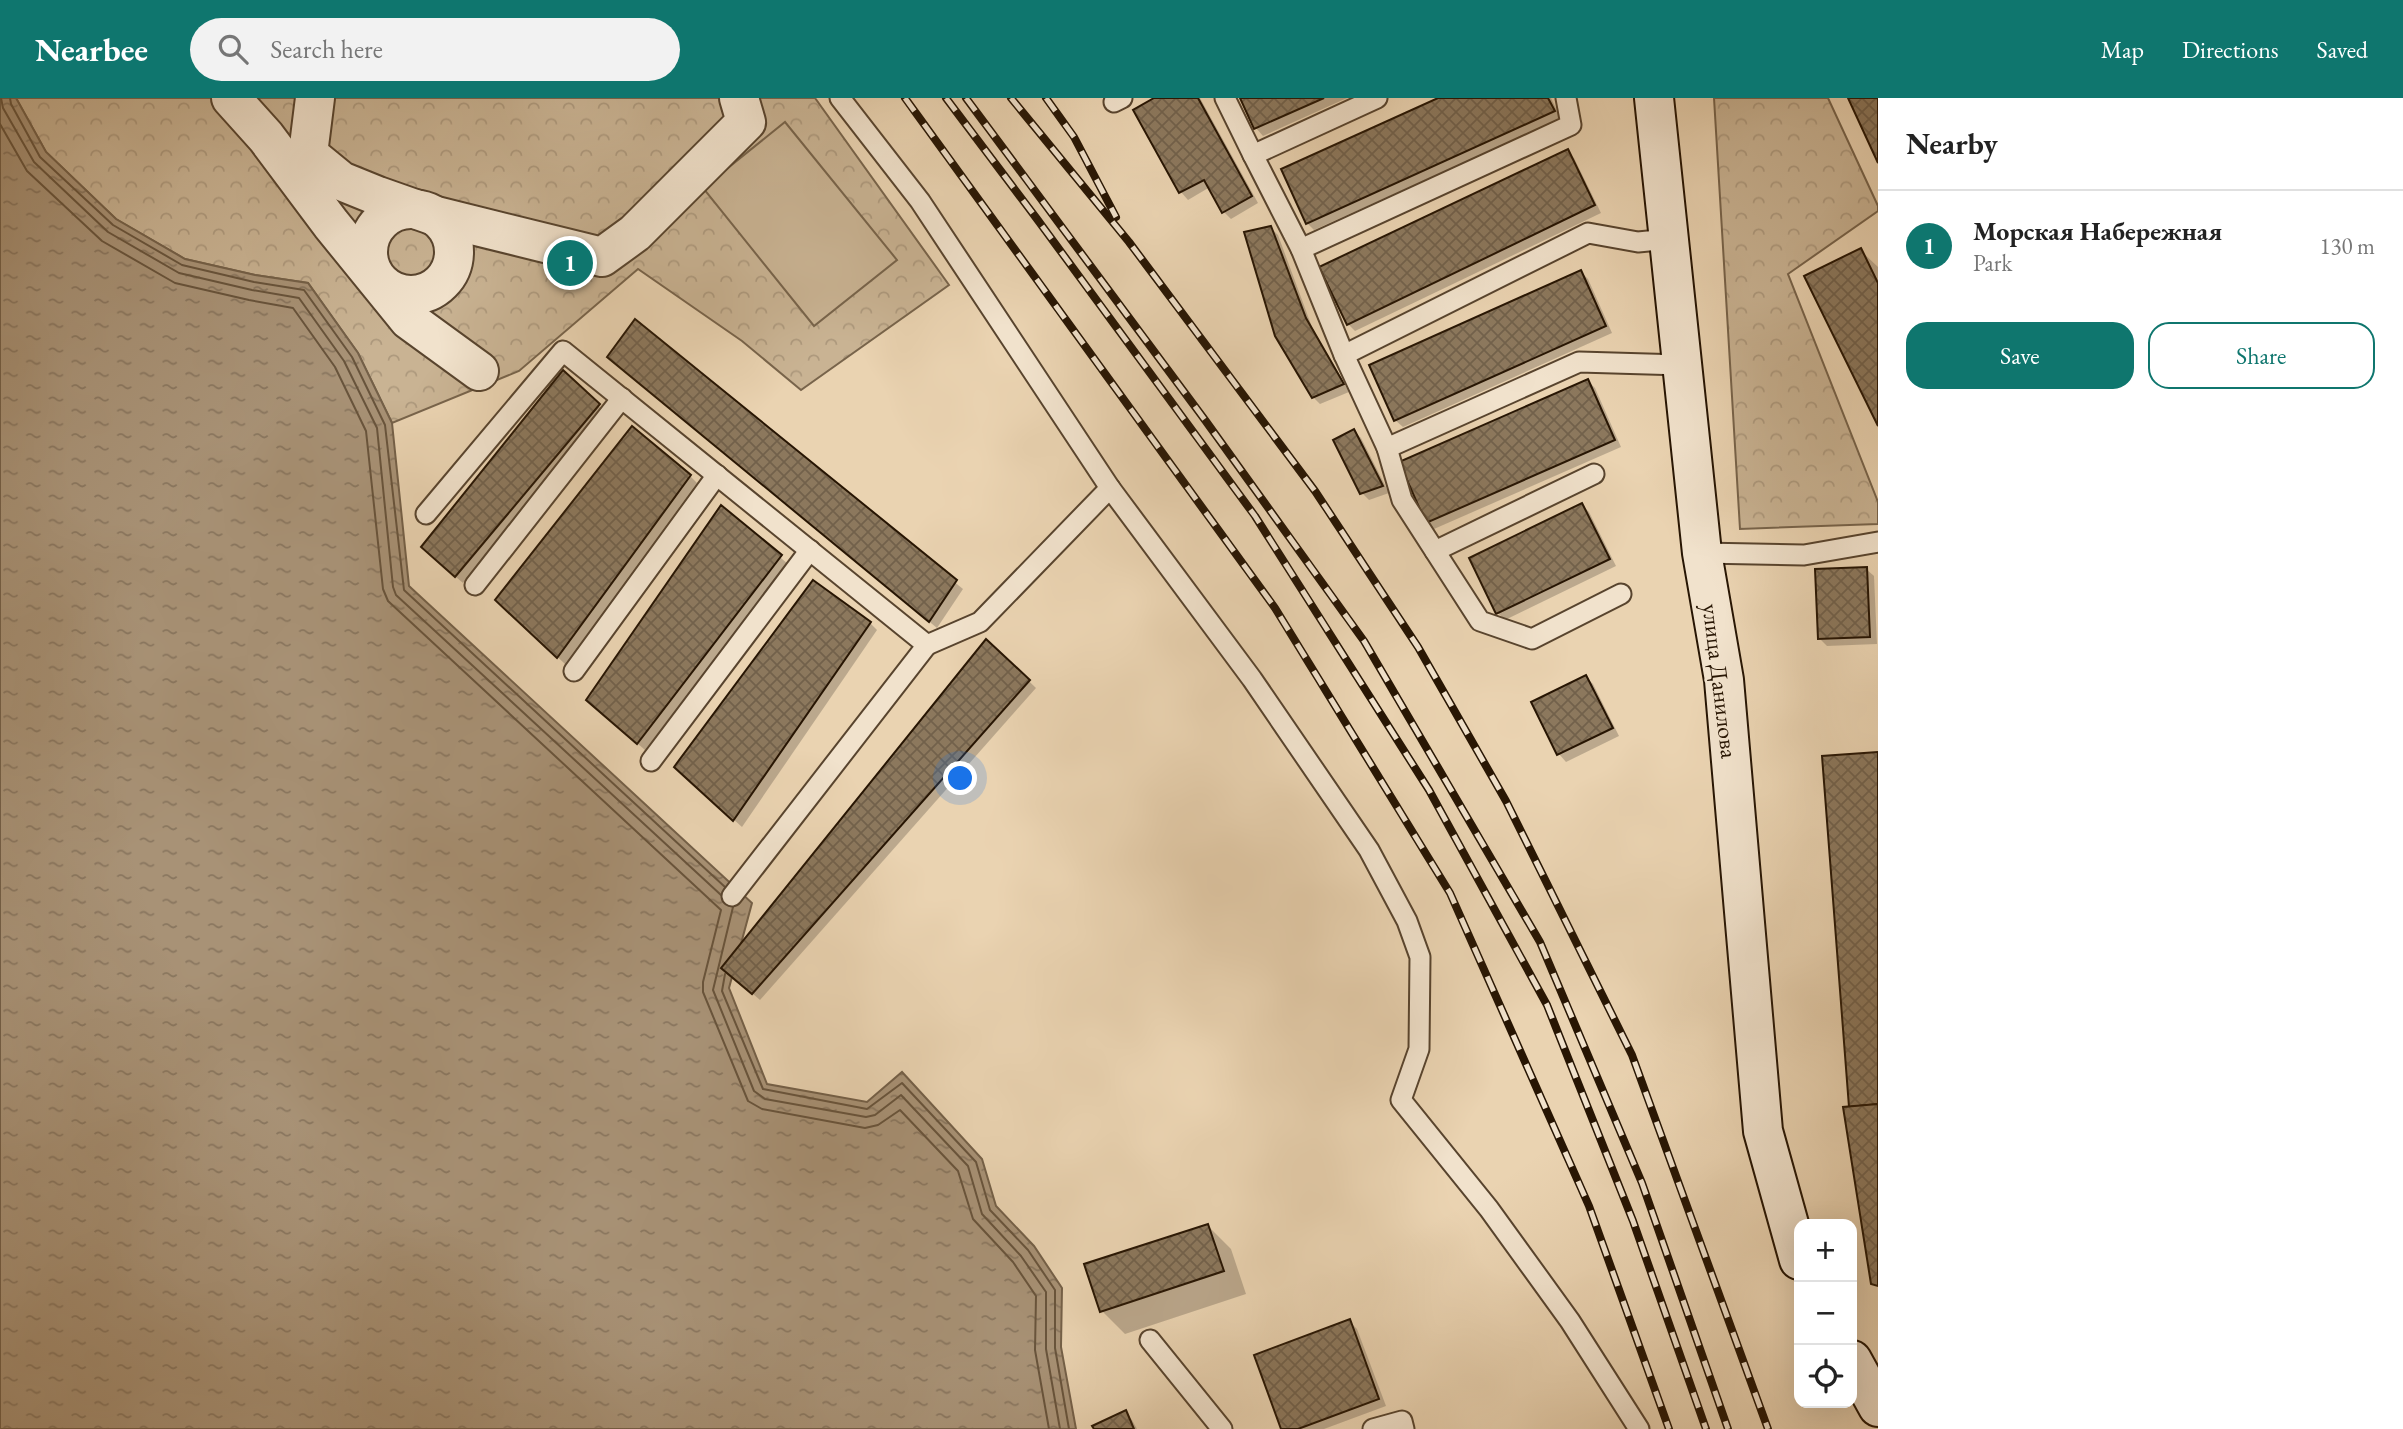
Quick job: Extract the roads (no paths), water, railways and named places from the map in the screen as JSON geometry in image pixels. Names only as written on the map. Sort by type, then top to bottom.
[{"type":"street","points":[[231,98],[265,137],[296,159],[341,181],[432,215],[602,257],[635,233],[746,122],[739,98]]},
{"type":"street","points":[[296,159],[316,98]]},
{"type":"street","name":"улица Данилова","points":[[1654,98],[1702,554],[1724,680],[1763,1131],[1794,1242]]},
{"type":"street","points":[[296,159],[409,320],[479,371]]},
{"type":"street","points":[[417,209],[432,215],[444,224],[452,237],[452,267],[446,278],[435,288],[421,295],[392,291],[373,273],[368,259],[368,244],[377,225],[388,215],[402,210],[417,209]]},
{"type":"street","points":[[1857,1369],[1878,1407]]},
{"type":"lane","points":[[840,98],[920,201],[1110,488],[1252,679],[1369,850],[1407,921],[1420,957],[1419,1049],[1401,1100],[1489,1209],[1562,1309],[1639,1429]]},
{"type":"lane","points":[[1225,98],[1301,249],[1344,355],[1387,448],[1402,500],[1480,621],[1532,639],[1621,594]]},
{"type":"lane","points":[[1253,155],[1377,98]]},
{"type":"lane","points":[[1301,249],[1571,125],[1566,98]]},
{"type":"lane","points":[[1344,355],[1588,233],[1637,242],[1669,239]]},
{"type":"lane","points":[[426,514],[563,351],[927,645]]},
{"type":"lane","points":[[1387,448],[1578,362],[1682,365]]},
{"type":"lane","points":[[475,585],[622,398]]},
{"type":"lane","points":[[1435,551],[1594,474]]},
{"type":"lane","points":[[574,671],[717,475]]},
{"type":"lane","points":[[732,897],[927,645],[980,622],[1110,488]]},
{"type":"lane","points":[[1702,554],[1804,555],[1878,542]]},
{"type":"lane","points":[[651,761],[810,550]]},
{"type":"lane","points":[[1150,1340],[1222,1429]]},
{"type":"lane","points":[[1373,1429],[1402,1421],[1404,1429]]},
{"type":"water","points":[[0,98],[16,98],[46,152],[116,219],[185,259],[255,275],[308,283],[358,353],[392,423],[409,586],[752,903],[729,988],[767,1084],[867,1102],[902,1072],[982,1159],[996,1206],[1034,1246],[1062,1288],[1061,1347],[1076,1429],[0,1429]]},
{"type":"railway","points":[[905,98],[1275,608],[1450,893],[1589,1206],[1669,1429]]},
{"type":"railway","points":[[946,98],[1255,516],[1429,790],[1547,1005],[1633,1221],[1706,1429]]},
{"type":"railway","points":[[966,98],[1205,420],[1364,641],[1540,942],[1642,1183],[1728,1429]]},
{"type":"railway","points":[[1011,98],[1129,242],[1315,491],[1418,647],[1506,801],[1632,1055],[1768,1429]]},
{"type":"railway","points":[[1046,98],[1074,137],[1116,217]]},
{"type":"place","name":"Морская Набережная","points":[[570,263]]}]
